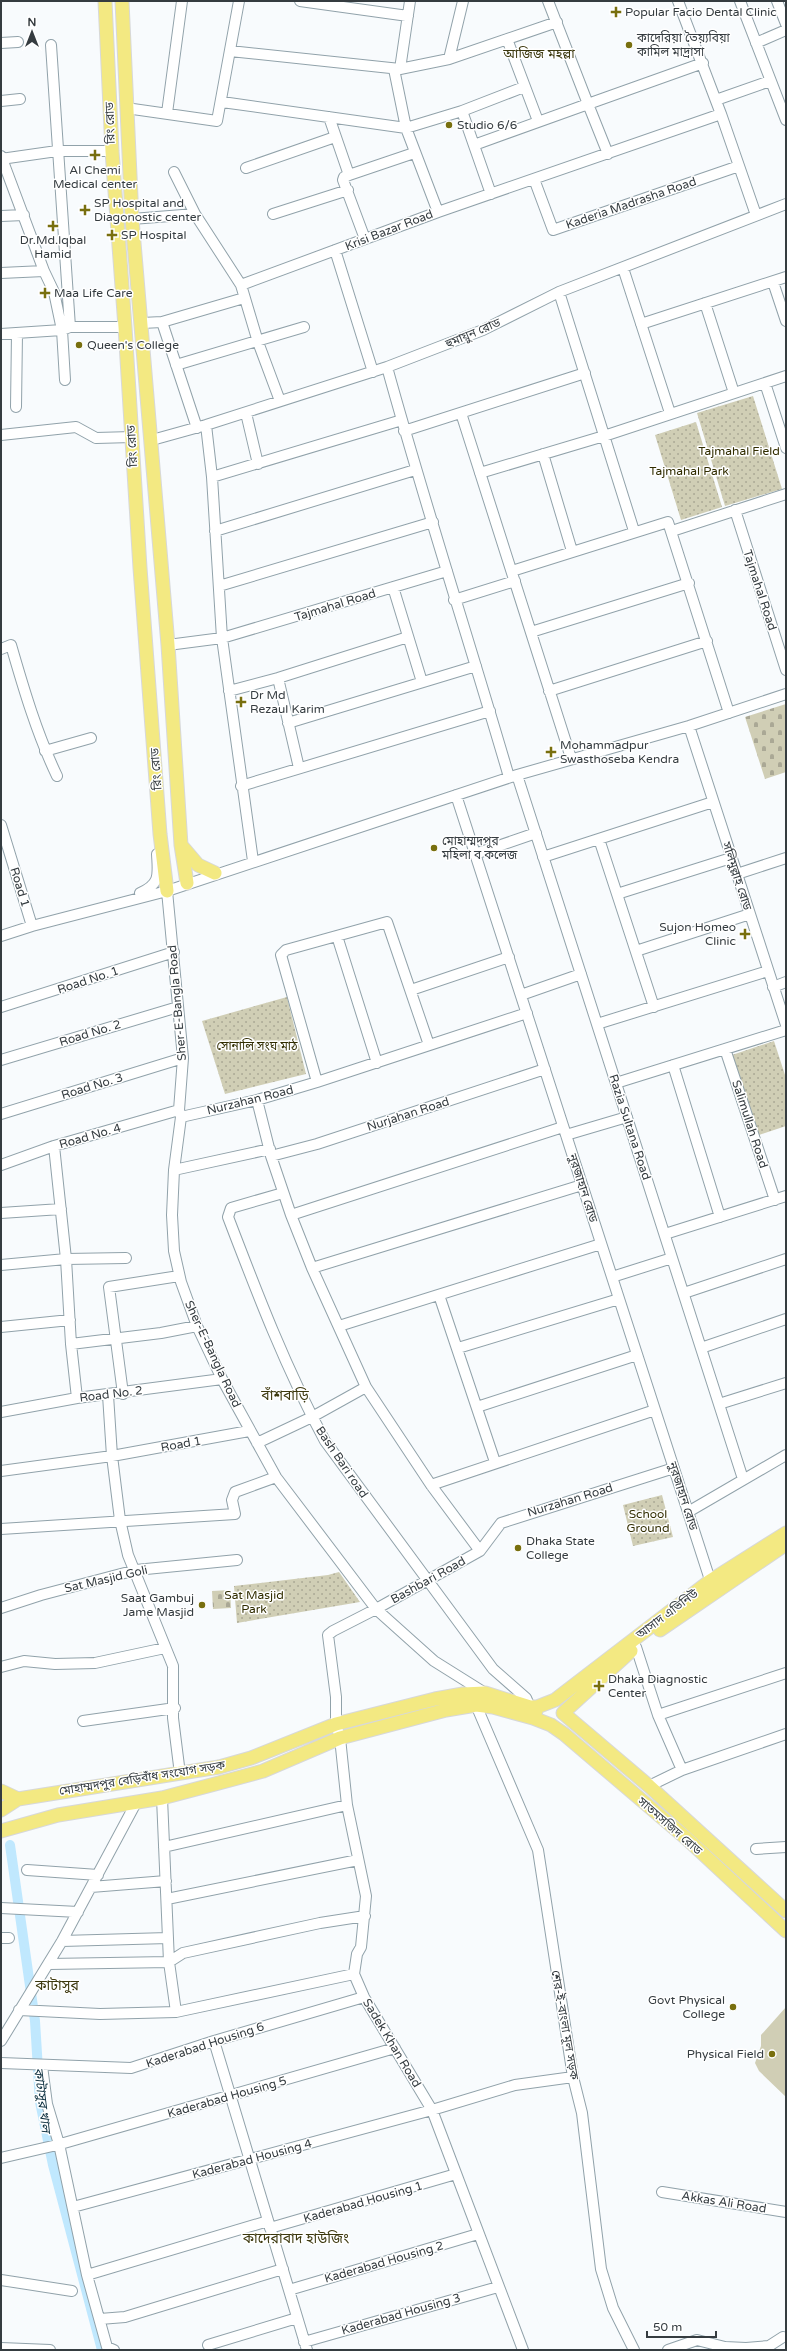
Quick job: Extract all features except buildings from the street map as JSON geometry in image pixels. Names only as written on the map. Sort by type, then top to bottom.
[{"type":"main road","name":"রিং রোড","points":[[105,1],[112,151],[126,327],[140,568],[152,726],[167,891]]},
{"type":"main road","name":"রিং রোড","points":[[122,1],[132,219],[162,567],[181,845],[187,884]]},
{"type":"main road","points":[[140,568],[162,567]]},
{"type":"main road","points":[[152,726],[172,725]]},
{"type":"main road","points":[[181,845],[198,866],[215,873]]},
{"type":"main road","name":"আসাদ এভিনিউ","points":[[533,1711],[552,1702],[786,1533]]},
{"type":"main road","name":"আসাদ এভিনিউ","points":[[550,1725],[636,1647],[712,1587],[786,1544]]},
{"type":"main road","name":"মোহাম্মদপুর বেড়িবাঁধ সংযোগ সড়ক","points":[[1,1810],[18,1798],[164,1777],[251,1758],[336,1724],[435,1699],[463,1694],[484,1693],[533,1711]]},
{"type":"main road","name":"সাতমসজিদ রোড","points":[[552,1702],[565,1711],[649,1786],[786,1911]]},
{"type":"main road","name":"মোহাম্মদপুর বেড়িবাঁধ সংযোগ সড়ক","points":[[1,1831],[58,1815],[165,1797],[263,1771],[340,1738],[446,1710],[476,1705],[533,1711]]},
{"type":"main road","name":"সাতমসজিদ রোড","points":[[533,1711],[686,1838],[786,1931]]},
{"type":"main road","points":[[164,1777],[165,1797]]},
{"type":"main road","points":[[1,1791],[18,1798]]},
{"type":"street","points":[[167,114],[182,1]]},
{"type":"street","points":[[126,108],[217,121],[222,102],[239,1]]},
{"type":"street","points":[[300,1],[408,16]]},
{"type":"street","name":"Krisi Bazar Road","points":[[241,285],[438,212],[414,153],[406,128],[397,69],[410,1]]},
{"type":"street","points":[[449,59],[463,1]]},
{"type":"street","points":[[548,1],[608,154]]},
{"type":"street","points":[[678,1],[703,63],[756,215]]},
{"type":"street","points":[[740,1],[770,82],[786,120]]},
{"type":"street","points":[[777,1],[786,24]]},
{"type":"street","points":[[230,51],[397,69],[449,59],[557,22]]},
{"type":"street","points":[[756,43],[786,30]]},
{"type":"street","points":[[507,39],[538,121]]},
{"type":"street","points":[[1,43],[18,42]]},
{"type":"street","points":[[51,45],[57,151],[68,286],[65,380]]},
{"type":"street","points":[[474,145],[703,63]]},
{"type":"street","points":[[716,100],[770,82]]},
{"type":"street","points":[[222,102],[406,128],[462,112],[524,87]]},
{"type":"street","points":[[1,101],[20,99]]},
{"type":"street","points":[[462,112],[491,194]]},
{"type":"street","points":[[438,212],[721,114]]},
{"type":"street","points":[[328,117],[350,175]]},
{"type":"street","points":[[246,168],[335,137]]},
{"type":"street","points":[[66,328],[54,292],[44,271],[2,158],[57,151],[112,151]]},
{"type":"street","points":[[365,239],[343,180],[344,177],[414,153]]},
{"type":"street","name":"Kaderia Madrasha Road","points":[[534,179],[553,230],[739,166]]},
{"type":"street","points":[[174,172],[196,214],[241,285],[258,342],[280,401]]},
{"type":"street","points":[[273,214],[348,190]]},
{"type":"street","name":"হুমায়ুন রোড","points":[[152,440],[202,427],[387,367],[482,330],[559,292],[786,204]]},
{"type":"street","points":[[132,219],[196,214]]},
{"type":"street","points":[[1,216],[24,215]]},
{"type":"street","name":"Krisi Bazar Road","points":[[335,250],[373,372]]},
{"type":"street","points":[[623,268],[670,413]]},
{"type":"street","points":[[1,273],[44,271]]},
{"type":"street","points":[[641,324],[786,277]]},
{"type":"street","points":[[773,282],[784,310],[786,320]]},
{"type":"street","points":[[559,292],[634,531]]},
{"type":"street","points":[[142,323],[162,322],[244,298]]},
{"type":"street","points":[[705,303],[734,393]]},
{"type":"street","points":[[162,322],[176,366],[202,427],[212,477],[222,638],[241,786],[253,861]]},
{"type":"street","points":[[1,334],[66,328],[126,327]]},
{"type":"street","points":[[176,366],[304,328]]},
{"type":"street","points":[[16,407],[17,333]]},
{"type":"street","points":[[387,367],[415,470],[433,522],[447,570],[454,600],[513,776]]},
{"type":"street","points":[[404,431],[585,373]]},
{"type":"street","points":[[480,473],[604,436],[786,376]]},
{"type":"street","points":[[765,383],[785,444]]},
{"type":"street","points":[[246,413],[258,464]]},
{"type":"street","points":[[461,413],[571,758]]},
{"type":"street","points":[[212,477],[402,420]]},
{"type":"street","points":[[1,435],[76,427],[96,438],[132,437]]},
{"type":"street","points":[[543,454],[572,551]]},
{"type":"street","points":[[215,531],[415,470]]},
{"type":"street","points":[[672,530],[786,494]]},
{"type":"street","name":"Tajmahal Road","points":[[735,510],[786,670]]},
{"type":"street","points":[[219,586],[433,522]]},
{"type":"street","points":[[512,571],[634,531],[668,522],[689,583],[729,713]]},
{"type":"street","name":"Tajmahal Road","points":[[168,645],[222,638],[447,570]]},
{"type":"street","points":[[454,600],[515,581]]},
{"type":"street","points":[[531,632],[689,583]]},
{"type":"street","points":[[393,587],[422,682]]},
{"type":"street","points":[[229,691],[278,678],[408,637]]},
{"type":"street","points":[[549,691],[707,642]]},
{"type":"street","points":[[1,649],[11,646],[45,751],[57,776]]},
{"type":"street","points":[[288,723],[476,666]]},
{"type":"street","points":[[278,678],[299,768]]},
{"type":"street","points":[[1,936],[32,926],[167,891],[215,873],[513,776],[571,758],[689,726],[786,694]]},
{"type":"street","points":[[241,786],[490,711]]},
{"type":"street","name":"সলিমুল্লাহ রোড","points":[[689,726],[786,1025]]},
{"type":"street","points":[[45,751],[92,738]]},
{"type":"street","name":"Razia Sultana Road","points":[[513,776],[536,833],[743,1479]]},
{"type":"street","name":"নুরজাহান রোড","points":[[456,795],[712,1587]]},
{"type":"street","points":[[543,857],[714,802]]},
{"type":"street","name":"Road 1","points":[[1,825],[32,926]]},
{"type":"street","points":[[476,854],[536,833]]},
{"type":"street","points":[[599,839],[654,1007]]},
{"type":"street","points":[[109,906],[151,888],[154,884],[158,871],[157,852],[162,842]]},
{"type":"street","points":[[617,894],[732,858]]},
{"type":"street","points":[[737,874],[786,858]]},
{"type":"street","name":"Sher-E-Bangla Road","points":[[167,891],[183,1058],[180,1113],[174,1170],[172,1237],[180,1276],[197,1326],[249,1431],[276,1477],[376,1610],[434,1662],[484,1693]]},
{"type":"street","points":[[636,951],[750,914]]},
{"type":"street","points":[[318,1082],[281,955],[286,950],[387,922],[429,1045]]},
{"type":"street","points":[[337,936],[377,1063]]},
{"type":"street","name":"Road No. 1","points":[[1,1007],[174,952]]},
{"type":"street","points":[[411,990],[509,957]]},
{"type":"street","points":[[597,1024],[768,971]]},
{"type":"street","points":[[521,995],[581,974]]},
{"type":"street","points":[[773,987],[786,982]]},
{"type":"street","name":"Road No. 2","points":[[1,1060],[178,1007]]},
{"type":"street","name":"Nurzahan Road","points":[[180,1113],[257,1100],[377,1063],[527,1013]]},
{"type":"street","points":[[616,1082],[786,1030]]},
{"type":"street","name":"Salimullah Road","points":[[725,1049],[775,1200]]},
{"type":"street","name":"Road No. 3","points":[[1,1114],[183,1058]]},
{"type":"street","points":[[673,1065],[720,1217]]},
{"type":"street","name":"Nurjahan Road","points":[[174,1170],[317,1144],[545,1069]]},
{"type":"street","points":[[257,1100],[270,1152],[291,1215],[312,1268],[366,1387],[430,1485],[480,1551]]},
{"type":"street","name":"Road No. 4","points":[[1,1165],[54,1146],[180,1113]]},
{"type":"street","points":[[291,1215],[565,1131],[627,1117]]},
{"type":"street","points":[[54,1146],[66,1259],[71,1344],[78,1398]]},
{"type":"street","points":[[312,1268],[582,1185]]},
{"type":"street","name":"Bash Bari road","points":[[283,1193],[231,1208],[228,1217],[267,1318],[312,1417],[325,1441],[426,1580],[493,1669],[526,1698],[533,1711]]},
{"type":"street","points":[[665,1234],[786,1196]]},
{"type":"street","points":[[1,1213],[61,1209]]},
{"type":"street","points":[[339,1326],[601,1244]]},
{"type":"street","points":[[1,1264],[66,1259],[126,1258]]},
{"type":"street","points":[[612,1277],[672,1258]]},
{"type":"street","points":[[684,1293],[786,1259]]},
{"type":"street","points":[[123,1394],[109,1287],[180,1276]]},
{"type":"street","points":[[440,1295],[495,1462]]},
{"type":"street","points":[[458,1348],[619,1299]]},
{"type":"street","points":[[701,1348],[786,1319]]},
{"type":"street","points":[[1,1326],[70,1320]]},
{"type":"street","points":[[71,1344],[161,1334],[197,1326]]},
{"type":"street","points":[[477,1407],[637,1354]]},
{"type":"street","name":"Road No. 2","points":[[1,1412],[78,1398],[108,1396],[222,1379]]},
{"type":"street","points":[[719,1404],[786,1383]]},
{"type":"street","points":[[257,1443],[312,1417],[366,1387]]},
{"type":"street","points":[[108,1396],[112,1456],[120,1520],[128,1554],[136,1570],[173,1666],[173,1718],[180,1774]]},
{"type":"street","points":[[430,1485],[495,1462],[655,1410]]},
{"type":"street","name":"Road 1","points":[[1,1472],[112,1456],[249,1431]]},
{"type":"street","points":[[688,1512],[786,1455]]},
{"type":"street","name":"Nurzahan Road","points":[[480,1551],[494,1530],[509,1520],[674,1468]]},
{"type":"street","points":[[1,1529],[120,1520],[235,1514],[232,1500],[235,1492],[276,1477]]},
{"type":"street","name":"Bashbari Road","points":[[336,1724],[336,1697],[328,1636],[333,1631],[376,1610],[426,1580],[480,1551]]},
{"type":"street","name":"Sat Masjid Goli","points":[[1,1608],[41,1595],[136,1570],[237,1560]]},
{"type":"street","points":[[636,1647],[658,1715],[682,1770]]},
{"type":"street","points":[[1,1667],[24,1661],[55,1664],[95,1663],[165,1648]]},
{"type":"street","points":[[658,1715],[786,1673]]},
{"type":"street","name":"শের-ই-বাংলা মূল সড়ক","points":[[476,1705],[538,1850],[573,2077],[582,2113],[601,2269],[614,2308],[634,2350]]},
{"type":"street","points":[[83,1721],[174,1708]]},
{"type":"street","points":[[23,2007],[41,2011],[139,2014],[176,2012],[354,1974],[357,1954],[361,1947],[366,1896],[347,1805],[340,1738],[336,1724]]},
{"type":"street","points":[[649,1786],[682,1770],[786,1734]]},
{"type":"street","points":[[165,1797],[164,1847],[169,1962],[176,2012]]},
{"type":"street","points":[[1,2041],[23,2007],[39,1977],[49,1964],[98,1876],[137,1801]]},
{"type":"street","points":[[164,1847],[347,1805]]},
{"type":"street","points":[[756,1849],[786,1847]]},
{"type":"street","points":[[167,1899],[358,1860]]},
{"type":"street","points":[[27,1870],[98,1876]]},
{"type":"street","points":[[92,1887],[166,1881]]},
{"type":"street","points":[[1,1908],[78,1912]]},
{"type":"street","points":[[49,1964],[169,1962],[183,1953],[320,1923],[365,1916]]},
{"type":"street","points":[[62,1941],[168,1938]]},
{"type":"street","name":"Sadek Khan Road","points":[[354,1974],[364,1997],[432,2110],[523,2350]]},
{"type":"street","name":"Kaderabad Housing 6","points":[[1,2063],[42,2066],[131,2068],[214,2041],[364,1997]]},
{"type":"street","points":[[214,2041],[306,2346]]},
{"type":"street","name":"Kaderabad Housing 5","points":[[1,2158],[58,2144],[231,2096],[395,2048]]},
{"type":"street","points":[[42,2066],[47,2104],[73,2207],[87,2275],[108,2347],[114,2350]]},
{"type":"street","name":"Kaderabad Housing 4","points":[[73,2207],[432,2110],[515,2084],[573,2077]]},
{"type":"street","name":"Kaderabad Housing 1","points":[[87,2275],[456,2174]]},
{"type":"street","name":"Akkas Ali Road","points":[[662,2192],[786,2212]]},
{"type":"street","name":"Kaderabad Housing 2","points":[[289,2290],[478,2234]]},
{"type":"street","points":[[100,2318],[125,2317],[283,2269]]},
{"type":"street","points":[[1,2280],[72,2291]]},
{"type":"street","name":"Kaderabad Housing 3","points":[[306,2346],[498,2287]]},
{"type":"street","points":[[208,2344],[297,2318]]},
{"type":"street","points":[[668,2350],[697,2340],[725,2347],[769,2348],[785,2335]]},
{"type":"street","points":[[1,2348],[50,2350]]},
{"type":"green space","name":"Tajmahal Field","points":[[753,396],[782,489],[725,506],[697,413]]},
{"type":"green space","name":"Tajmahal Park","points":[[696,422],[722,507],[681,520],[655,435]]},
{"type":"green space","points":[[786,704],[786,772],[765,779],[745,717]]},
{"type":"green space","name":"সোনালি সংঘ মাঠ","points":[[287,997],[306,1074],[225,1094],[202,1021]]},
{"type":"green space","points":[[774,1041],[786,1078],[786,1126],[759,1135],[732,1055]]},
{"type":"green space","name":"School Ground","points":[[662,1495],[673,1537],[633,1546],[623,1505]]},
{"type":"green space","name":"Sat Masjid Park","points":[[339,1572],[360,1602],[237,1623],[234,1586],[328,1575]]},
{"type":"green space","points":[[230,1590],[231,1608],[213,1609],[212,1591]]},
{"type":"green space","name":"Physical Field","points":[[786,2007],[786,2097],[759,2071],[755,2063],[761,2046],[761,2035]]},
{"type":"waterway","name":"কাটাসুর খাল","points":[[10,1845],[35,2021],[40,2102],[53,2165],[102,2350]]},
{"type":"place","name":"Popular Facio Dental Clinic","points":[[616,12]]},
{"type":"place","name":"কাদেরিয়া তৈয়্যবিয়া কামিল মাদ্রাসা","points":[[629,45]]},
{"type":"place","name":"Studio 6/6","points":[[449,125]]},
{"type":"place","name":"Al Chemi Medical center","points":[[95,155]]},
{"type":"place","name":"SP Hospital and Diagonostic center","points":[[85,210]]},
{"type":"place","name":"Dr.Md.Iqbal Hamid","points":[[53,226]]},
{"type":"place","name":"SP Hospital","points":[[112,235]]},
{"type":"place","name":"Maa Life Care","points":[[45,293]]},
{"type":"place","name":"Queen's College","points":[[79,345]]},
{"type":"place","name":"Dr Md Rezaul Karim","points":[[241,702]]},
{"type":"place","name":"Mohammadpur Swasthoseba Kendra","points":[[551,752]]},
{"type":"place","name":"মোহাম্মদপুর মহিলা ব কলেজ","points":[[434,848]]},
{"type":"place","name":"Sujon Homeo Clinic","points":[[745,934]]},
{"type":"place","name":"Dhaka State College","points":[[518,1548]]},
{"type":"place","name":"Saat Gambuj Jame Masjid","points":[[202,1605]]},
{"type":"place","name":"Dhaka Diagnostic Center","points":[[599,1686]]},
{"type":"place","name":"Govt Physical College","points":[[733,2007]]},
{"type":"place","name":"Physical Field","points":[[772,2054]]},
{"type":"district","name":"আজিজ মহল্লা","points":[[539,53]]},
{"type":"district","name":"বাঁশবাড়ি","points":[[285,1395]]},
{"type":"district","name":"কাটাসুর","points":[[57,1985]]},
{"type":"district","name":"কাদেরাবাদ হাউজিং","points":[[296,2238]]}]
